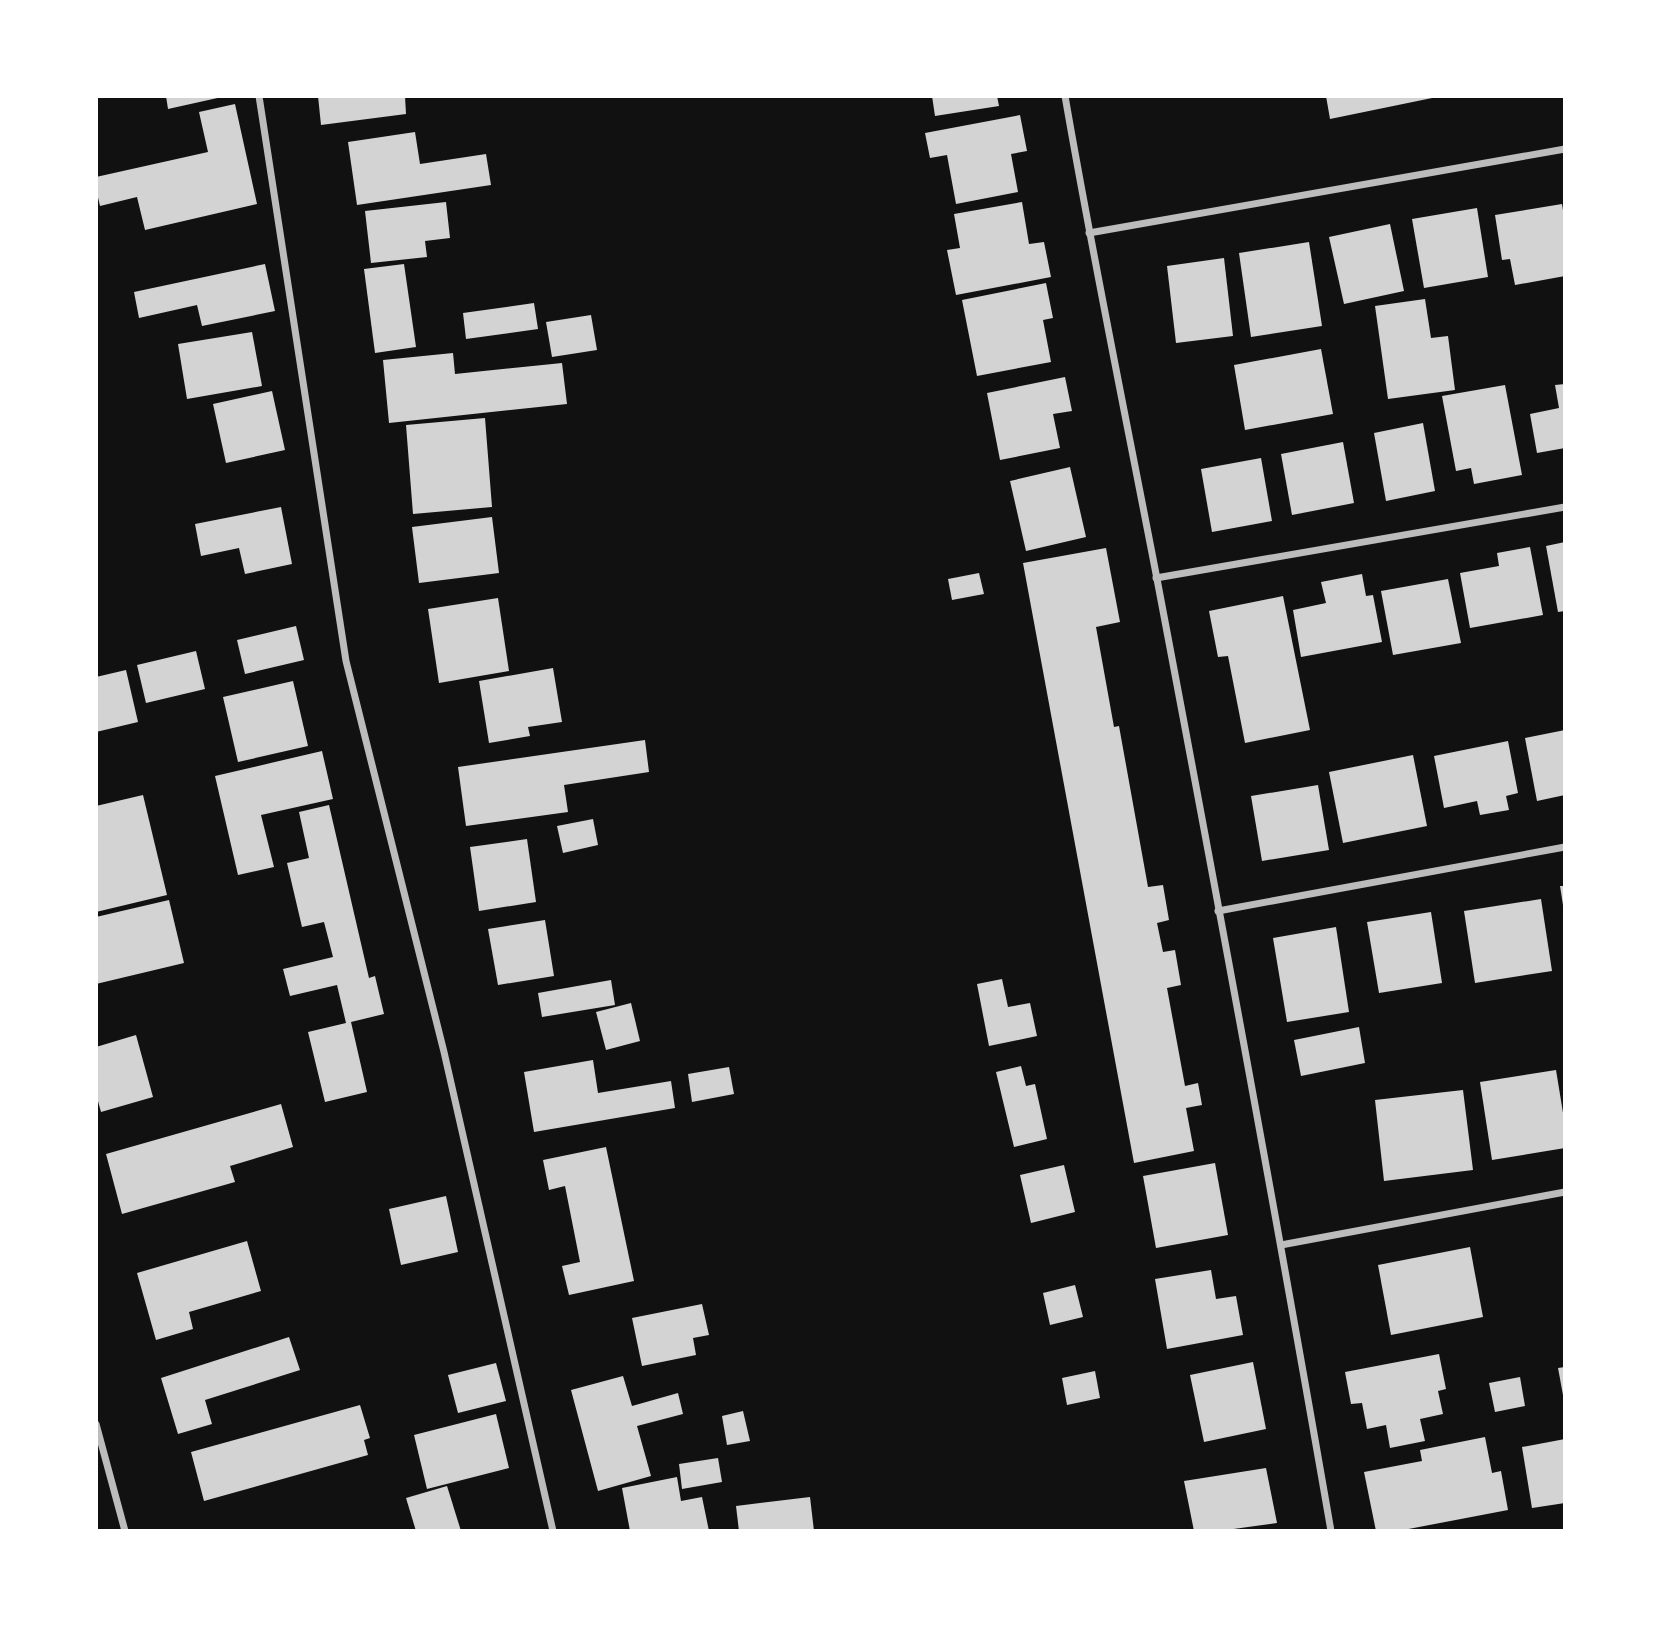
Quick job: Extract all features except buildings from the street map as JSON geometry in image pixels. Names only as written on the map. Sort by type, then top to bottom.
[{"type":"street","points":[[259,96],[346,662],[444,1052],[554,1531]]},
{"type":"street","points":[[1065,96],[1281,1245],[1331,1531]]},
{"type":"street","points":[[1089,233],[1565,149]]},
{"type":"street","points":[[1157,578],[1565,507]]},
{"type":"street","points":[[1218,911],[1565,847]]},
{"type":"street","points":[[1281,1245],[1565,1192]]},
{"type":"street","points":[[96,1424],[125,1531]]}]
